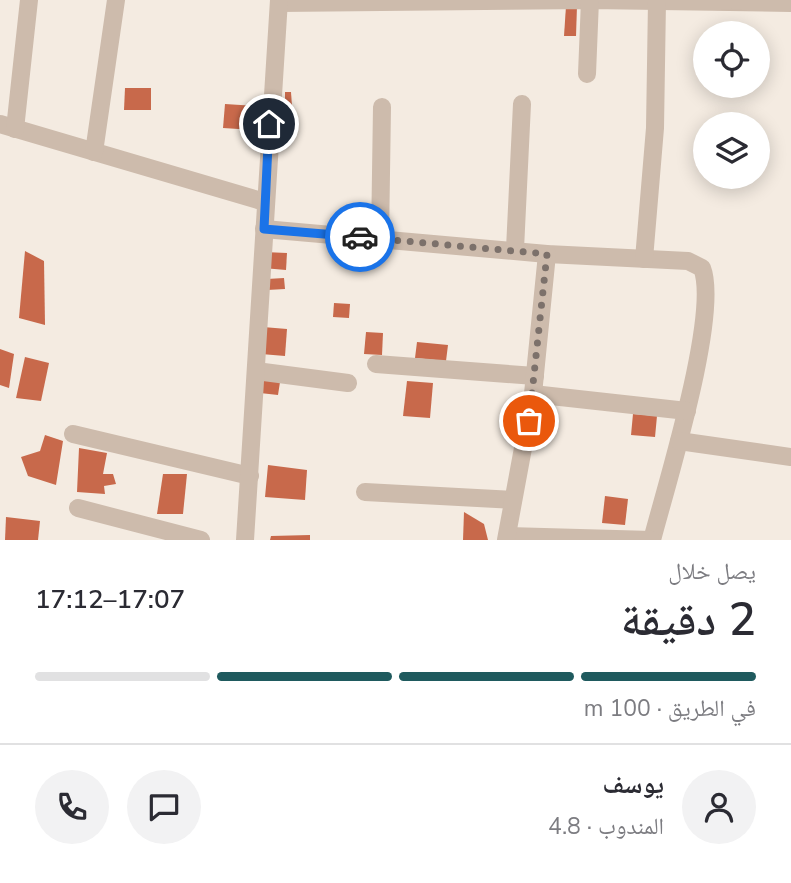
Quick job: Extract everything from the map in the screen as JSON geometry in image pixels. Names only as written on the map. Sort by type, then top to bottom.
[{"type":"street","points":[[29,0],[8,127],[265,202]]},
{"type":"street","points":[[94,152],[116,0]]},
{"type":"street","points":[[587,74],[590,0]]},
{"type":"street","points":[[245,540],[279,1],[590,0],[791,3]]},
{"type":"street","points":[[644,259],[655,128],[657,1]]},
{"type":"street","points":[[514,249],[522,104]]},
{"type":"street","points":[[380,239],[382,107]]},
{"type":"street","points":[[264,229],[547,254],[688,261],[702,268],[708,295],[687,411],[652,540],[507,538],[534,385],[547,254]]},
{"type":"street","points":[[376,364],[534,385],[687,411]]},
{"type":"street","points":[[256,371],[348,383]]},
{"type":"street","points":[[73,433],[250,476]]},
{"type":"street","points":[[679,441],[791,457]]},
{"type":"street","points":[[365,492],[513,500]]},
{"type":"street","points":[[78,508],[201,540]]},
{"type":"building","points":[[566,6],[577,6],[576,36],[564,36]]},
{"type":"building","points":[[125,88],[151,88],[151,110],[124,110]]},
{"type":"building","points":[[285,92],[291,92],[292,106],[285,106]]},
{"type":"building","points":[[225,104],[256,106],[254,130],[223,128]]},
{"type":"building","points":[[25,251],[44,261],[45,325],[19,318]]},
{"type":"building","points":[[264,252],[287,253],[286,270],[263,268]]},
{"type":"building","points":[[284,278],[285,289],[267,290],[267,279]]},
{"type":"building","points":[[334,303],[350,304],[349,318],[333,317]]},
{"type":"building","points":[[263,327],[287,329],[285,356],[261,354]]},
{"type":"building","points":[[366,332],[383,333],[382,355],[364,354]]},
{"type":"building","points":[[417,342],[448,345],[446,361],[415,358]]},
{"type":"building","points":[[0,349],[14,354],[9,388],[0,385]]},
{"type":"building","points":[[25,357],[49,363],[41,401],[16,398]]},
{"type":"building","points":[[262,379],[280,382],[278,395],[260,393]]},
{"type":"building","points":[[407,381],[433,383],[430,418],[403,416]]},
{"type":"building","points":[[633,414],[657,416],[655,437],[631,435]]},
{"type":"building","points":[[45,435],[63,441],[56,485],[28,476],[21,457],[40,451]]},
{"type":"building","points":[[79,448],[107,453],[103,474],[113,474],[116,484],[104,486],[105,494],[77,492]]},
{"type":"building","points":[[268,465],[307,470],[305,500],[265,497]]},
{"type":"building","points":[[163,474],[187,474],[183,514],[157,514]]},
{"type":"building","points":[[605,496],[628,499],[625,525],[602,523]]},
{"type":"building","points":[[464,512],[484,524],[488,540],[463,540]]},
{"type":"building","points":[[6,517],[40,521],[38,540],[5,540]]},
{"type":"building","points":[[310,535],[310,540],[270,540],[271,536]]},
{"type":"way so far","points":[[360,237],[547,254],[536,376],[529,421]]},
{"type":"route","points":[[269,124],[264,229],[360,237]]}]
